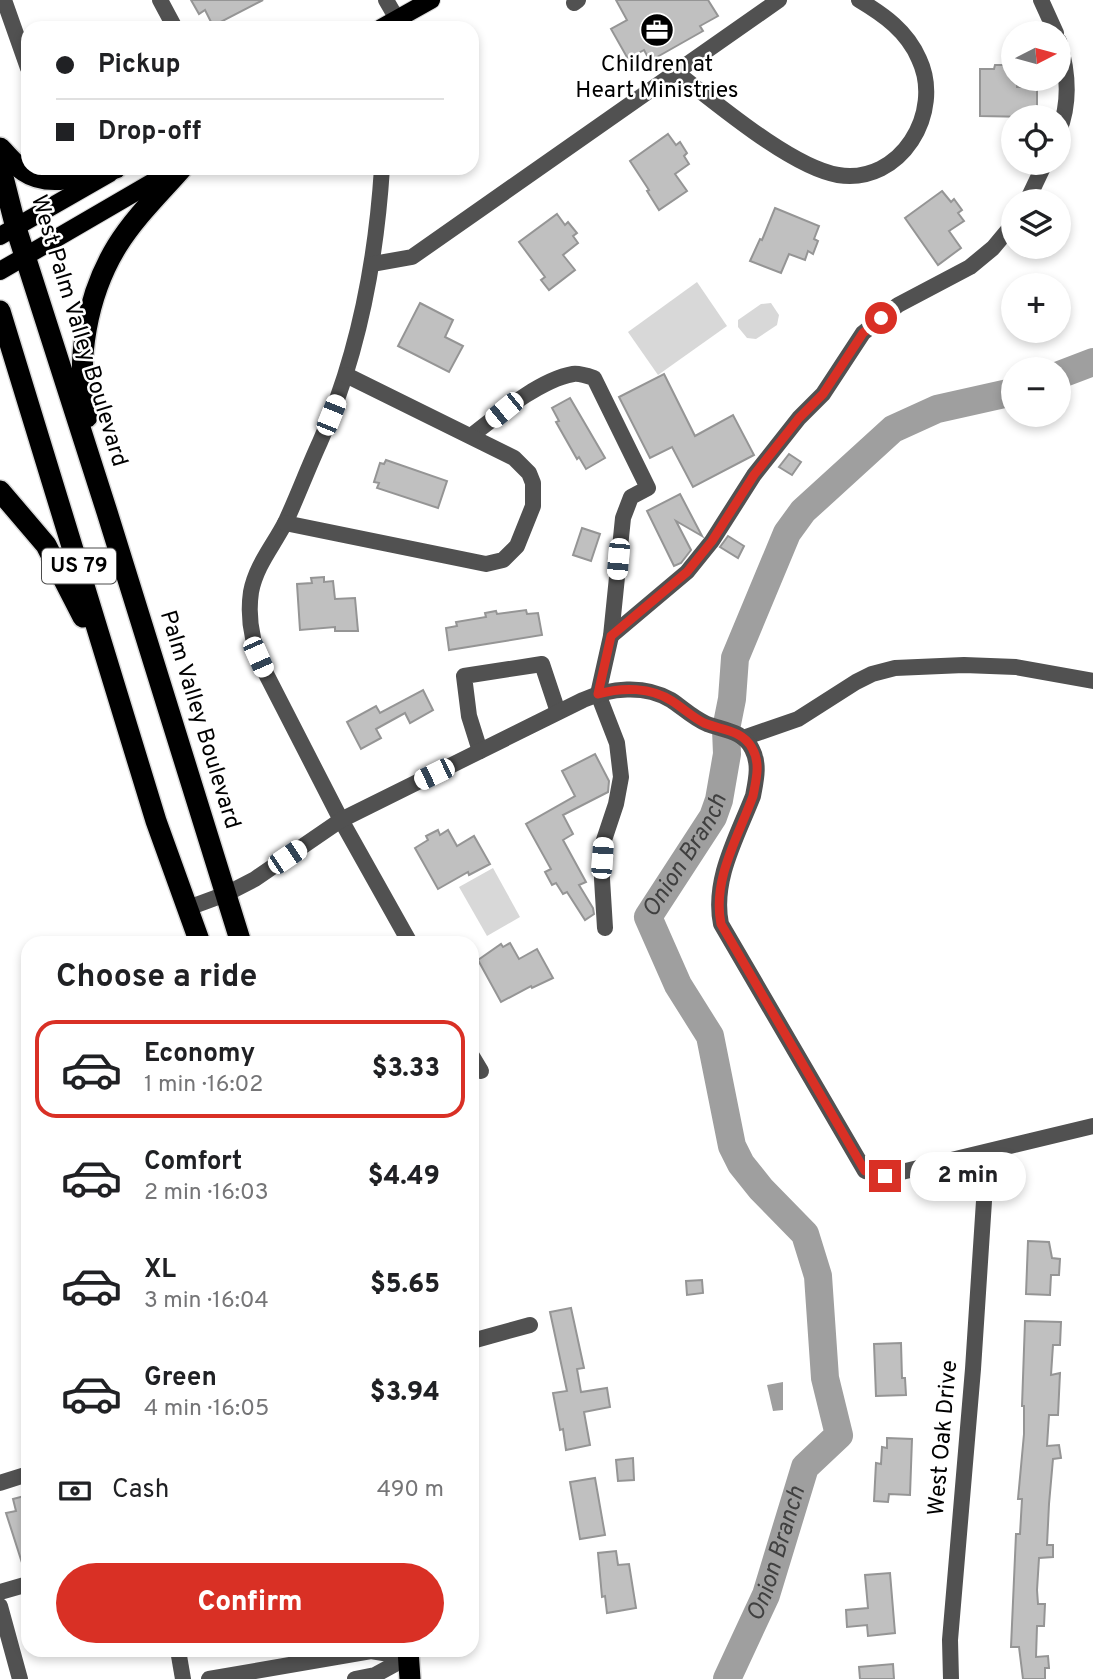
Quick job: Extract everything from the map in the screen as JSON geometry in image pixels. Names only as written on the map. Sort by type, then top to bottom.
[{"type":"highway","points":[[0,148],[21,169]]},
{"type":"highway","name":"West Palm Valley Boulevard","points":[[0,165],[8,232],[25,256],[107,512]]},
{"type":"highway","points":[[31,175],[41,179],[63,179],[83,175]]},
{"type":"highway","points":[[107,512],[83,388],[90,312],[100,280],[117,246],[176,175]]},
{"type":"highway","name":"US 79","points":[[0,311],[156,821],[198,936]]},
{"type":"highway","points":[[0,491],[27,521],[61,571],[117,691]]},
{"type":"highway","name":"Palm Valley Boulevard","points":[[107,512],[239,936]]},
{"type":"highway","points":[[408,1657],[410,1679]]},
{"type":"main road","points":[[394,21],[431,0]]},
{"type":"main road","points":[[8,232],[105,175]]},
{"type":"main road","points":[[0,271],[165,175]]},
{"type":"street","points":[[5,0],[21,47]]},
{"type":"street","points":[[160,0],[171,21]]},
{"type":"street","points":[[386,0],[389,21]]},
{"type":"street","points":[[373,264],[412,257],[779,0]]},
{"type":"street","points":[[676,72],[765,138],[804,163],[840,175],[876,170],[901,154],[914,139],[925,114],[928,87],[920,60],[904,36],[889,18],[859,0]]},
{"type":"street","points":[[1041,0],[1051,21]]},
{"type":"street","points":[[381,175],[373,264],[346,375],[285,523],[264,557],[253,582],[250,610],[253,640],[264,670],[341,820],[406,936]]},
{"type":"street","points":[[611,636],[687,572],[712,541],[754,475],[799,418],[823,394],[863,333],[898,305],[970,267],[1001,238]]},
{"type":"street","points":[[471,436],[515,402],[551,383],[575,373],[594,378],[648,488],[631,497],[623,517],[611,636],[598,694],[617,743],[621,777],[616,804],[603,844],[605,928]]},
{"type":"street","points":[[285,523],[486,564],[503,560],[517,546],[530,519],[533,483],[530,473],[514,458],[346,375]]},
{"type":"street","points":[[480,751],[469,716],[464,676],[542,664],[558,712]]},
{"type":"street","points":[[743,738],[798,719],[856,682],[872,674],[895,668],[964,664],[1016,667],[1093,681]]},
{"type":"street","points":[[188,908],[226,894],[255,879],[341,820],[558,712],[598,694],[620,690],[649,692],[671,701],[704,722],[743,738],[752,748],[758,765],[756,780],[753,796],[719,885],[717,906],[721,924],[865,1171],[885,1176],[1093,1126]]},
{"type":"street","name":"West Oak Drive","points":[[951,1679],[950,1640],[984,1201]]},
{"type":"street","points":[[479,1339],[530,1325]]},
{"type":"street","points":[[0,1483],[21,1476]]},
{"type":"street","points":[[0,1592],[21,1586]]},
{"type":"street","points":[[0,1606],[20,1679]]},
{"type":"street","points":[[179,1657],[183,1679]]},
{"type":"street","points":[[209,1679],[336,1657]]},
{"type":"street","points":[[355,1679],[375,1675],[403,1657]]},
{"type":"shaded area","points":[[697,282],[727,326],[658,375],[628,332]]},
{"type":"shaded area","points":[[771,303],[779,315],[777,325],[756,339],[747,338],[738,327],[738,320],[761,304]]},
{"type":"shaded area","points":[[493,868],[520,917],[487,936],[459,887]]},
{"type":"shaded area","points":[[783,1382],[783,1410],[773,1411],[767,1385]]},
{"type":"building","points":[[191,0],[263,0],[223,21],[210,21],[205,10],[199,14]]},
{"type":"building","name":"Children at Heart Ministries","points":[[616,0],[708,0],[718,16],[700,26],[703,31],[650,61],[644,50],[628,59],[611,29],[627,20]]},
{"type":"building","points":[[995,65],[1001,65],[1001,91],[1037,91],[1037,105],[1001,105],[1001,116],[980,116],[980,69],[994,69]]},
{"type":"building","points":[[668,134],[676,145],[680,142],[687,153],[684,156],[689,164],[675,174],[687,191],[659,210],[630,161]]},
{"type":"building","points":[[942,191],[951,202],[954,199],[962,210],[958,213],[964,221],[949,231],[961,248],[938,265],[905,218]]},
{"type":"building","points":[[775,208],[819,226],[814,239],[818,241],[813,254],[808,251],[805,260],[789,254],[781,273],[750,261]]},
{"type":"building","points":[[557,214],[565,225],[568,222],[577,233],[573,236],[578,243],[563,255],[575,270],[549,290],[541,280],[545,277],[519,242]]},
{"type":"building","points":[[420,303],[453,320],[445,337],[463,346],[449,372],[398,346]]},
{"type":"building","points":[[664,374],[695,436],[733,415],[754,455],[693,487],[672,447],[650,458],[619,397]]},
{"type":"building","points":[[570,398],[605,458],[586,469],[579,457],[577,459],[556,422],[559,421],[552,408]]},
{"type":"building","points":[[789,454],[801,462],[792,475],[779,467]]},
{"type":"building","points":[[386,460],[447,481],[438,508],[377,488],[379,483],[374,482],[380,463],[384,464]]},
{"type":"building","points":[[680,494],[702,536],[676,521],[691,550],[681,563],[674,566],[647,511]]},
{"type":"building","points":[[582,528],[600,534],[591,561],[573,555]]},
{"type":"building","points":[[728,536],[744,546],[738,558],[720,547]]},
{"type":"building","points":[[324,577],[324,582],[333,581],[335,599],[355,598],[358,631],[335,631],[335,627],[300,630],[297,584],[312,583],[311,578]]},
{"type":"building","points":[[526,610],[527,614],[538,613],[542,635],[449,650],[446,628],[457,626],[456,622],[486,617],[485,613],[496,611],[497,614]]},
{"type":"building","points":[[423,690],[433,710],[410,723],[405,713],[376,729],[381,738],[361,749],[347,722],[376,706],[380,713]]},
{"type":"building","points":[[595,754],[609,781],[608,792],[563,815],[573,834],[563,840],[586,882],[579,885],[593,908],[594,914],[585,920],[567,892],[563,894],[556,883],[552,885],[545,872],[551,869],[526,824],[575,796],[562,771]]},
{"type":"building","points":[[438,830],[440,835],[448,830],[457,846],[474,836],[490,864],[469,875],[468,872],[438,889],[415,848],[428,840],[426,836]]},
{"type":"building","points":[[510,943],[519,959],[537,949],[553,978],[501,1002],[479,959],[501,944],[503,947]]},
{"type":"building","points":[[1028,1241],[1049,1242],[1052,1258],[1060,1259],[1059,1275],[1051,1275],[1050,1295],[1026,1294]]},
{"type":"building","points":[[702,1280],[703,1293],[687,1295],[686,1281]]},
{"type":"building","points":[[571,1308],[584,1368],[577,1369],[581,1392],[607,1388],[610,1407],[584,1412],[590,1445],[566,1450],[553,1393],[567,1391],[550,1312]]},
{"type":"building","points":[[1025,1321],[1061,1322],[1060,1345],[1053,1345],[1051,1375],[1060,1373],[1058,1415],[1049,1415],[1047,1446],[1059,1445],[1061,1458],[1053,1459],[1049,1504],[1047,1545],[1053,1545],[1053,1557],[1039,1558],[1037,1590],[1038,1604],[1045,1604],[1044,1626],[1037,1626],[1036,1657],[1048,1656],[1049,1668],[1045,1668],[1045,1679],[1023,1679],[1019,1647],[1011,1647],[1016,1534],[1020,1534],[1022,1499],[1018,1499],[1024,1434],[1022,1406]]},
{"type":"building","points":[[901,1343],[902,1378],[905,1378],[906,1395],[876,1396],[874,1344]]},
{"type":"building","points":[[887,1438],[912,1439],[910,1495],[889,1494],[888,1502],[874,1501],[876,1463],[881,1464],[882,1447],[887,1448]]},
{"type":"building","points":[[633,1458],[634,1480],[618,1481],[616,1460]]},
{"type":"building","points":[[595,1478],[605,1535],[580,1539],[570,1482]]},
{"type":"building","points":[[21,1497],[21,1560],[6,1513],[16,1511],[13,1499]]},
{"type":"building","points":[[616,1551],[618,1565],[629,1564],[636,1608],[607,1613],[605,1596],[602,1597],[598,1553]]},
{"type":"building","points":[[890,1573],[895,1633],[868,1636],[867,1625],[847,1627],[846,1610],[868,1608],[865,1575]]},
{"type":"building","points":[[893,1664],[894,1679],[860,1679],[859,1667]]},
{"type":"waterway","name":"Onion Branch","points":[[1071,370],[1093,362]]},
{"type":"waterway","name":"Onion Branch","points":[[727,1679],[766,1595],[805,1467],[839,1435],[825,1378],[818,1276],[805,1234],[761,1189],[741,1164],[732,1146],[710,1036],[678,985],[648,917],[713,817],[719,800],[727,754],[726,729],[732,699],[735,658],[787,533],[803,511],[893,429],[937,409],[1001,395]]},
{"type":"place","name":"Children at Heart Ministries","points":[[657,30]]},
{"type":"route","points":[[881,318],[863,333],[823,394],[799,418],[754,475],[712,541],[687,572],[611,636],[598,694],[610,690],[634,690],[663,696],[704,722],[743,738],[752,748],[758,765],[756,780],[753,796],[719,885],[717,906],[721,924],[865,1171],[885,1176]]}]
